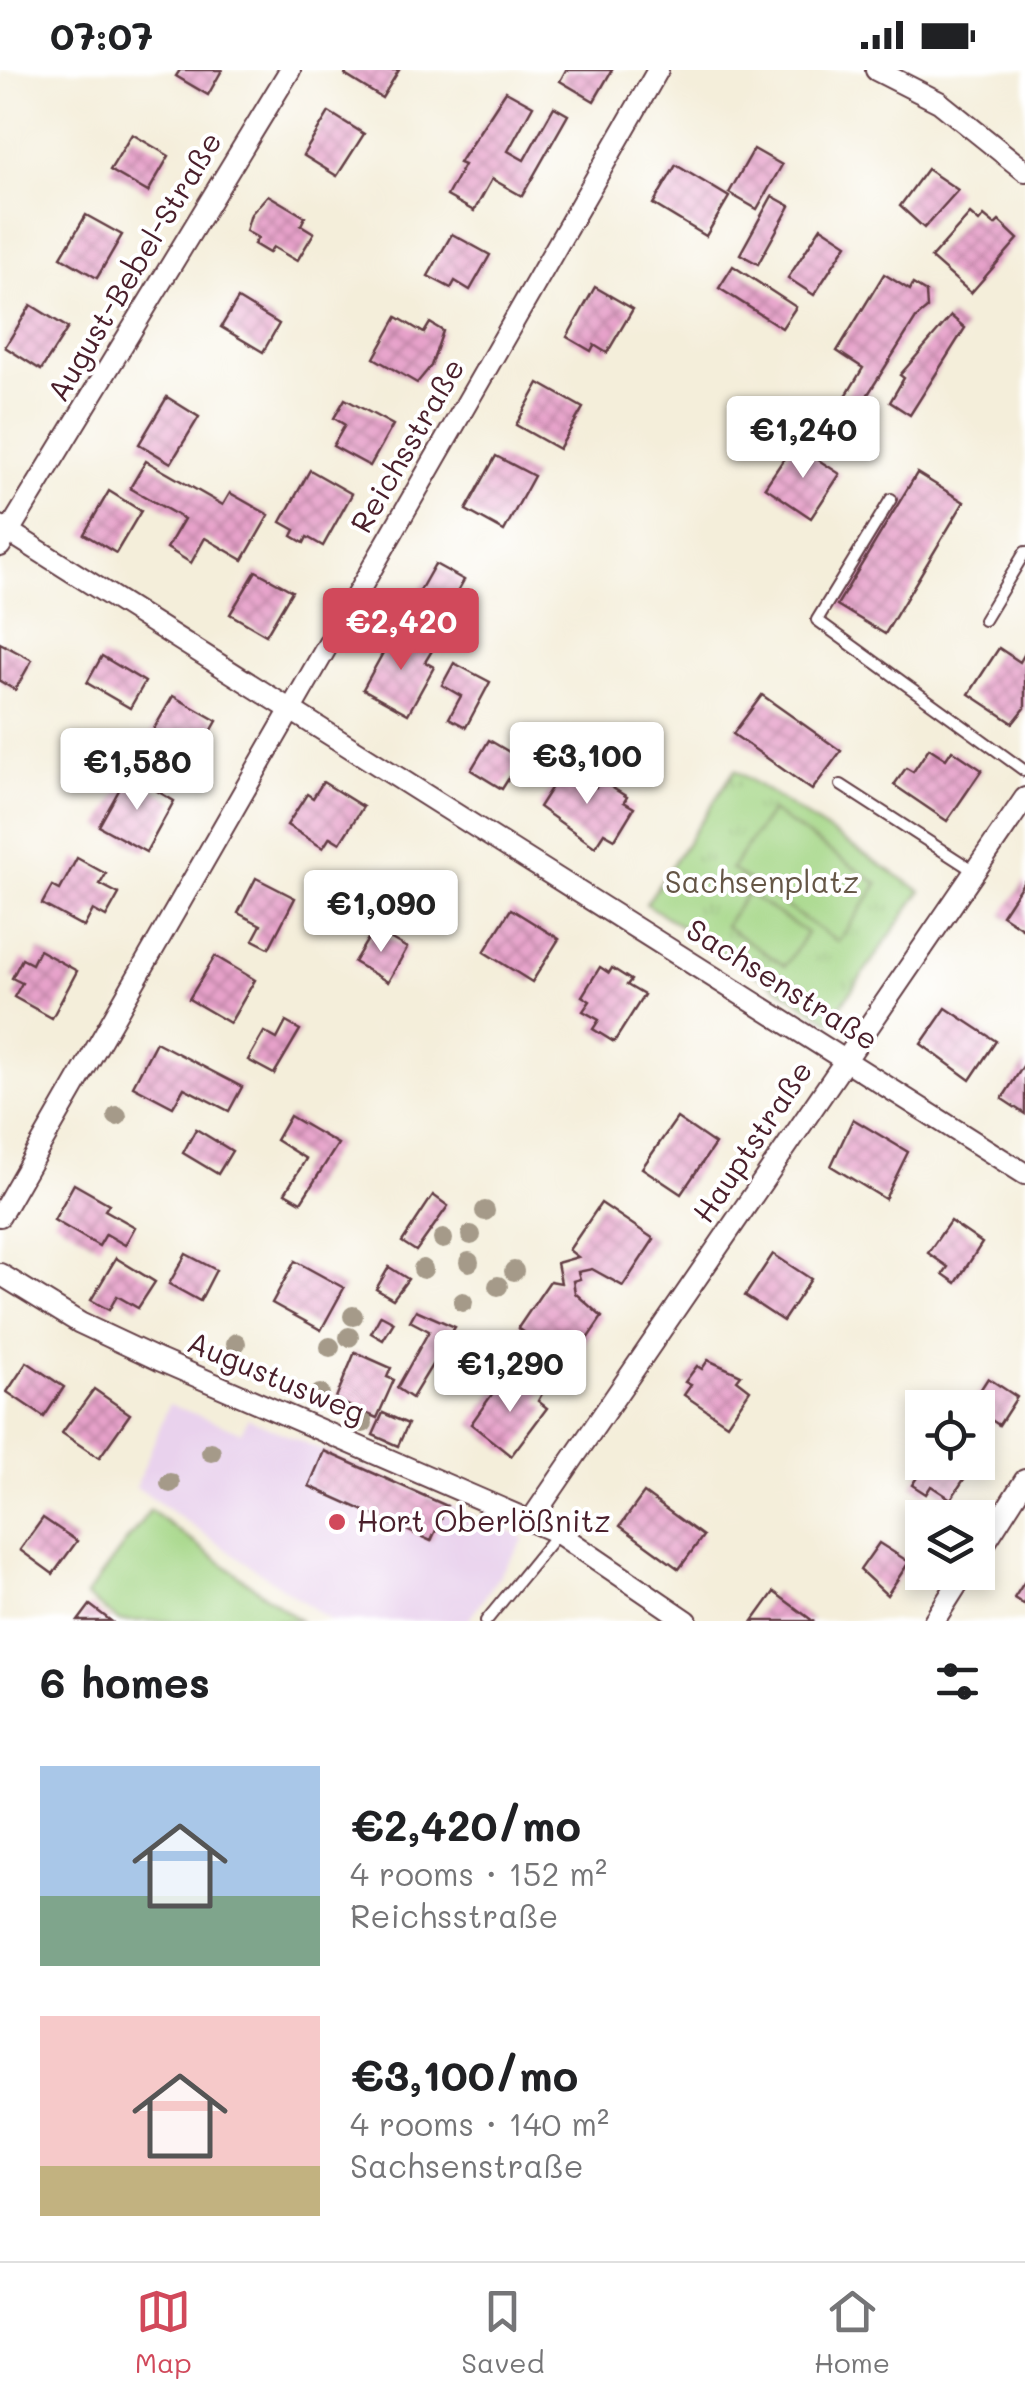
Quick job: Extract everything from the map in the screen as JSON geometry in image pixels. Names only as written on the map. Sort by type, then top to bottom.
[{"type":"street","name":"August-Bebel-Straße","points":[[3,534],[290,70]]},
{"type":"street","name":"Reichsstraße","points":[[0,1216],[658,70]]},
{"type":"street","points":[[876,70],[938,102],[1025,171]]},
{"type":"street","name":"Sachsenstraße","points":[[3,534],[1025,1174]]},
{"type":"street","name":"Hauptstraße","points":[[530,1520],[1025,798]]},
{"type":"street","name":"Augustusweg","points":[[0,1274],[80,1323],[158,1360],[558,1533],[686,1621]]},
{"type":"street","points":[[995,1527],[1025,1480]]},
{"type":"street","points":[[934,1621],[954,1590]]},
{"type":"lane","points":[[891,499],[817,620],[1025,771]]},
{"type":"lane","points":[[984,620],[1025,552]]},
{"type":"lane","points":[[841,784],[975,872]]},
{"type":"lane","points":[[486,1621],[558,1533]]},
{"type":"shaded area","name":"Hort Oberlößnitz","points":[[169,1404],[241,1432],[248,1418],[525,1538],[468,1621],[331,1621],[136,1487]]},
{"type":"green space","name":"Sachsenplatz","points":[[735,770],[921,891],[830,1021],[646,904]]},
{"type":"green space","points":[[771,811],[878,884],[838,942],[731,869]]},
{"type":"green space","points":[[747,893],[807,933],[785,966],[725,926]]},
{"type":"green space","points":[[150,1510],[300,1621],[119,1621],[86,1596]]},
{"type":"building","points":[[180,70],[222,70],[208,95],[176,76]]},
{"type":"building","points":[[348,70],[399,70],[382,98],[345,75]]},
{"type":"building","points":[[566,70],[612,70],[594,101],[560,81]]},
{"type":"building","points":[[506,91],[533,106],[508,151],[524,160],[554,107],[568,115],[522,196],[492,179],[474,211],[447,196],[464,165],[459,163]]},
{"type":"building","points":[[329,112],[364,134],[337,176],[303,155]]},
{"type":"building","points":[[132,134],[169,156],[148,192],[110,170]]},
{"type":"building","points":[[754,149],[782,165],[757,209],[729,193]]},
{"type":"building","points":[[676,165],[729,197],[706,236],[653,204]]},
{"type":"building","points":[[927,169],[958,190],[924,228],[900,206]]},
{"type":"building","points":[[268,195],[305,217],[301,225],[314,233],[297,261],[273,247],[269,253],[254,244],[258,238],[246,231],[251,214]]},
{"type":"building","points":[[772,196],[790,206],[758,264],[740,254]]},
{"type":"building","points":[[970,214],[979,222],[984,216],[995,225],[999,221],[1018,239],[971,293],[931,258]]},
{"type":"building","points":[[86,215],[122,235],[97,278],[61,257]]},
{"type":"building","points":[[821,227],[847,244],[814,295],[788,278]]},
{"type":"building","points":[[452,234],[490,255],[470,290],[455,281],[451,288],[428,276]]},
{"type":"building","points":[[733,266],[796,307],[782,328],[719,288]]},
{"type":"building","points":[[884,274],[910,290],[913,284],[926,292],[927,309],[916,318],[855,415],[840,406],[863,368],[837,351]]},
{"type":"building","points":[[595,287],[633,309],[607,353],[594,345],[591,351],[567,337]]},
{"type":"building","points":[[238,299],[279,324],[263,352],[221,327]]},
{"type":"building","points":[[31,305],[68,328],[41,370],[5,347]]},
{"type":"building","points":[[951,316],[965,328],[910,415],[890,402],[904,378],[900,375]]},
{"type":"building","points":[[397,317],[424,333],[430,323],[443,331],[431,366],[417,383],[374,358]]},
{"type":"building","points":[[539,383],[583,408],[559,449],[516,425]]},
{"type":"building","points":[[167,397],[199,417],[171,463],[139,444]]},
{"type":"building","points":[[345,399],[393,425],[370,466],[333,446],[345,425],[334,418]]},
{"type":"building","points":[[794,444],[840,474],[811,518],[765,487]]},
{"type":"building","points":[[496,456],[534,476],[504,531],[466,510]]},
{"type":"building","points":[[146,461],[223,505],[230,493],[269,515],[243,560],[205,538],[191,563],[167,548],[184,519],[130,488]]},
{"type":"building","points":[[310,470],[352,494],[323,546],[307,537],[304,543],[292,536],[295,530],[281,522]]},
{"type":"building","points":[[917,473],[964,502],[885,634],[837,605]]},
{"type":"building","points":[[109,491],[141,511],[116,553],[84,534]]},
{"type":"building","points":[[435,564],[464,580],[443,617],[414,601]]},
{"type":"building","points":[[256,571],[292,591],[266,635],[230,614]]},
{"type":"building","points":[[402,632],[433,649],[425,662],[434,667],[408,714],[363,689],[389,642],[395,645]]},
{"type":"building","points":[[0,643],[32,660],[15,690],[0,681]]},
{"type":"building","points":[[999,648],[1020,662],[1025,653],[1025,708],[1013,723],[969,694]]},
{"type":"building","points":[[102,656],[145,682],[130,708],[87,683]]},
{"type":"building","points":[[454,663],[490,682],[466,727],[449,718],[461,696],[442,685]]},
{"type":"building","points":[[762,695],[841,751],[812,790],[733,734]]},
{"type":"building","points":[[173,696],[217,721],[193,763],[149,737]]},
{"type":"building","points":[[489,740],[521,759],[502,789],[471,770]]},
{"type":"building","points":[[929,748],[946,759],[952,750],[982,770],[947,821],[894,785],[906,768],[913,772]]},
{"type":"building","points":[[564,768],[596,787],[600,780],[627,797],[624,802],[634,808],[615,839],[604,833],[595,847],[539,807]]},
{"type":"building","points":[[128,774],[174,801],[146,852],[99,826]]},
{"type":"building","points":[[323,782],[363,807],[340,843],[330,837],[323,848],[287,825],[307,794],[313,798]]},
{"type":"building","points":[[77,858],[106,874],[100,884],[119,894],[106,917],[93,910],[84,927],[42,904],[52,886],[60,890]]},
{"type":"building","points":[[256,878],[295,898],[269,948],[253,940],[261,925],[238,913]]},
{"type":"building","points":[[1025,880],[1025,930],[1002,915]]},
{"type":"building","points":[[511,909],[559,939],[532,982],[484,952]]},
{"type":"building","points":[[374,929],[407,948],[388,982],[354,962]]},
{"type":"building","points":[[39,950],[77,971],[52,1018],[14,997],[22,983],[12,978],[22,959],[32,964]]},
{"type":"building","points":[[215,956],[255,980],[230,1023],[189,999]]},
{"type":"building","points":[[600,967],[609,973],[612,968],[631,980],[627,985],[644,995],[614,1042],[593,1029],[599,1020],[583,1011],[590,1001],[582,996]]},
{"type":"building","points":[[946,1008],[996,1041],[970,1080],[921,1044]]},
{"type":"building","points":[[286,1022],[300,1030],[274,1074],[248,1060],[264,1032],[277,1039]]},
{"type":"building","points":[[156,1042],[242,1087],[229,1111],[184,1088],[173,1107],[133,1086]]},
{"type":"building","points":[[1025,1063],[1025,1114],[1002,1099]]},
{"type":"building","points":[[290,1116],[338,1144],[301,1202],[285,1193],[306,1159],[276,1140]]},
{"type":"building","points":[[677,1118],[715,1144],[681,1194],[642,1168]]},
{"type":"building","points":[[853,1119],[908,1152],[885,1199],[831,1166]]},
{"type":"building","points":[[196,1129],[232,1151],[218,1174],[183,1153]]},
{"type":"building","points":[[74,1184],[109,1204],[105,1210],[135,1227],[125,1245],[106,1234],[99,1246],[54,1220]]},
{"type":"building","points":[[433,1195],[448,1206],[416,1251],[402,1242]]},
{"type":"building","points":[[601,1203],[654,1239],[623,1286],[592,1269],[578,1272],[580,1279],[573,1281],[575,1293],[602,1317],[570,1364],[518,1328],[550,1281],[561,1283],[557,1263],[578,1257],[569,1250]]},
{"type":"building","points":[[950,1221],[982,1243],[956,1283],[943,1274],[948,1267],[928,1253]]},
{"type":"building","points":[[186,1254],[216,1270],[200,1301],[169,1284]]},
{"type":"building","points":[[773,1254],[811,1279],[783,1321],[745,1296]]},
{"type":"building","points":[[116,1258],[155,1282],[138,1308],[117,1296],[109,1310],[91,1300]]},
{"type":"building","points":[[295,1261],[344,1288],[321,1330],[272,1303]]},
{"type":"building","points":[[389,1267],[408,1279],[393,1299],[376,1289]]},
{"type":"building","points":[[416,1310],[455,1327],[412,1398],[397,1388],[429,1331],[410,1321]]},
{"type":"building","points":[[381,1315],[394,1322],[383,1340],[371,1333]]},
{"type":"building","points":[[355,1352],[391,1368],[387,1377],[394,1380],[377,1418],[335,1400]]},
{"type":"building","points":[[708,1360],[741,1375],[737,1380],[750,1390],[727,1424],[684,1395],[691,1385],[685,1382],[697,1366],[702,1369]]},
{"type":"building","points":[[27,1362],[64,1387],[44,1417],[7,1392]]},
{"type":"building","points":[[521,1378],[543,1392],[538,1401],[547,1408],[511,1456],[471,1424],[495,1390],[498,1393],[507,1380],[516,1387]]},
{"type":"building","points":[[988,1378],[1017,1397],[999,1425],[995,1422],[995,1390],[980,1390]]},
{"type":"building","points":[[94,1389],[130,1414],[99,1458],[62,1433]]},
{"type":"building","points":[[383,1413],[408,1424],[398,1446],[373,1435]]},
{"type":"building","points":[[324,1451],[447,1506],[431,1541],[309,1486]]},
{"type":"building","points":[[915,1480],[963,1480],[951,1499],[931,1486],[926,1494],[912,1485]]},
{"type":"building","points":[[644,1493],[703,1536],[679,1569],[620,1526]]},
{"type":"building","points":[[43,1518],[77,1541],[53,1574],[20,1550]]},
{"type":"building","points":[[879,1543],[905,1559],[905,1568],[887,1595],[860,1570]]},
{"type":"building","points":[[1025,1581],[1025,1605],[1014,1598]]},
{"type":"building","points":[[774,1592],[813,1621],[753,1621]]},
{"type":"building","points":[[90,1605],[111,1621],[78,1621]]},
{"type":"place","name":"Hort Oberlößnitz","points":[[337,1522]]}]
